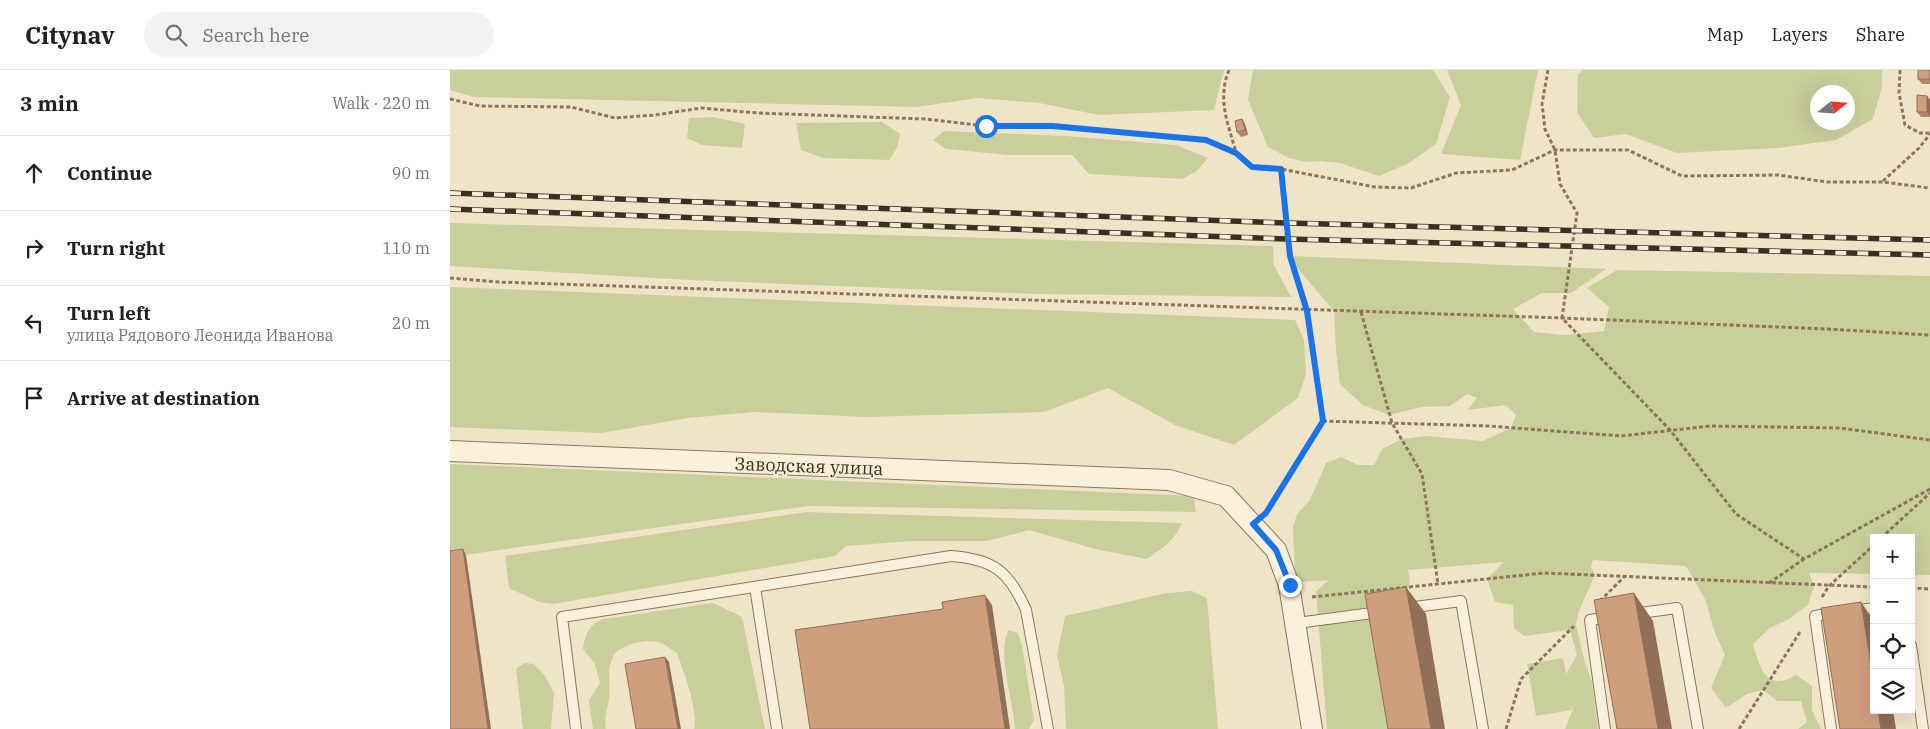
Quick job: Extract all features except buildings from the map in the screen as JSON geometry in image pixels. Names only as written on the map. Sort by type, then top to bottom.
[{"type":"street","name":"Заводская улица","points":[[450,451],[1169,480],[1226,496],[1276,550],[1290,585],[1312,729]]},
{"type":"lane","points":[[576,729],[562,617],[951,556],[972,558],[990,563],[1004,572],[1019,595],[1026,610],[1048,729]]},
{"type":"lane","points":[[755,587],[777,729]]},
{"type":"lane","points":[[1297,623],[1461,601],[1483,729]]},
{"type":"lane","points":[[1605,729],[1590,620],[1677,608],[1698,729]]},
{"type":"lane","points":[[1831,729],[1815,616],[1870,609]]},
{"type":"lane","points":[[1914,669],[1923,729]]},
{"type":"path","points":[[1229,70],[1222,91],[1224,113],[1236,153]]},
{"type":"path","points":[[1548,70],[1542,104],[1545,129],[1555,150],[1560,184],[1577,214],[1562,318]]},
{"type":"path","points":[[1900,70],[1899,93],[1905,126],[1920,133],[1930,133]]},
{"type":"path","points":[[450,99],[480,106],[571,107],[615,118],[655,115],[701,108],[758,113],[925,119],[986,126],[1052,126],[1206,140],[1236,153],[1252,167],[1281,169],[1375,187],[1411,188],[1456,173],[1512,170],[1555,150],[1628,150],[1682,176],[1778,175],[1827,182],[1883,182],[1930,188]]},
{"type":"path","points":[[1883,182],[1919,148],[1930,133]]},
{"type":"path","points":[[1253,524],[1266,513],[1323,421],[1307,311],[1290,256],[1281,169]]},
{"type":"path","points":[[450,278],[498,282],[1827,328],[1930,335]]},
{"type":"path","points":[[1361,312],[1392,423],[1422,474],[1438,584]]},
{"type":"path","points":[[1562,318],[1670,430],[1736,514],[1804,560]]},
{"type":"path","points":[[1323,421],[1488,426],[1621,436],[1710,426],[1840,428],[1930,440]]},
{"type":"path","points":[[1768,584],[1804,560],[1930,491]]},
{"type":"path","points":[[1885,534],[1930,491]]},
{"type":"path","points":[[1818,603],[1829,586],[1870,549]]},
{"type":"path","points":[[1332,596],[1544,573],[1870,587]]},
{"type":"path","points":[[1597,604],[1625,577]]},
{"type":"path","points":[[1915,588],[1930,589]]},
{"type":"path","points":[[1506,729],[1521,679],[1576,625]]},
{"type":"path","points":[[1739,729],[1802,628]]},
{"type":"green space","points":[[450,70],[1224,70],[1214,110],[1099,115],[1039,103],[977,98],[917,107],[474,97],[450,90]]},
{"type":"green space","points":[[1253,70],[1433,70],[1450,97],[1436,144],[1409,163],[1379,176],[1340,163],[1306,162],[1289,158],[1268,147],[1248,100]]},
{"type":"green space","points":[[1447,70],[1538,70],[1520,160],[1441,154],[1461,105]]},
{"type":"green space","points":[[1583,70],[1882,70],[1882,87],[1873,119],[1855,129],[1855,85],[1810,85],[1810,130],[1854,130],[1836,140],[1778,148],[1677,153],[1626,134],[1594,138],[1577,112],[1578,74]]},
{"type":"green space","points":[[713,117],[745,124],[742,148],[702,145],[687,138],[689,118]]},
{"type":"green space","points":[[882,122],[900,134],[897,148],[889,160],[823,158],[801,150],[796,123]]},
{"type":"green space","points":[[944,131],[1066,136],[1176,145],[1208,158],[1197,171],[1182,179],[1089,174],[1072,155],[1009,155],[946,149],[933,140]]},
{"type":"green space","points":[[450,223],[1273,246],[1274,265],[1291,297],[1037,294],[689,280],[450,266]]},
{"type":"green space","points":[[1294,256],[1606,269],[1571,293],[1542,293],[1513,309],[1534,332],[1564,335],[1604,331],[1609,307],[1587,288],[1617,270],[1930,276],[1930,575],[1915,575],[1915,534],[1870,534],[1870,574],[1809,573],[1814,586],[1808,605],[1789,619],[1770,628],[1753,644],[1761,668],[1769,678],[1774,681],[1782,681],[1796,675],[1812,686],[1812,710],[1821,729],[1798,729],[1807,722],[1801,701],[1777,701],[1763,690],[1747,694],[1726,708],[1711,688],[1725,655],[1715,633],[1705,599],[1686,566],[1593,560],[1591,567],[1595,575],[1579,611],[1576,625],[1592,682],[1598,729],[1565,729],[1573,709],[1571,706],[1572,710],[1536,716],[1527,664],[1563,658],[1566,674],[1577,655],[1570,630],[1524,636],[1514,628],[1513,605],[1495,602],[1487,579],[1504,562],[1408,570],[1410,581],[1406,599],[1394,729],[1327,729],[1316,591],[1329,580],[1301,582],[1295,574],[1293,528],[1297,514],[1310,500],[1326,463],[1341,457],[1358,465],[1374,465],[1382,449],[1402,439],[1426,436],[1483,441],[1511,428],[1516,415],[1506,405],[1468,410],[1477,398],[1467,394],[1450,406],[1422,407],[1389,415],[1363,405],[1340,384],[1334,311],[1294,264]]},
{"type":"green space","points":[[450,287],[1295,320],[1304,340],[1306,374],[1298,398],[1234,445],[1175,425],[1108,388],[1044,412],[865,417],[754,412],[688,418],[601,433],[450,427]]},
{"type":"green space","points":[[450,464],[1194,496],[1196,512],[808,506],[450,557]]},
{"type":"green space","points":[[807,512],[1182,523],[1172,539],[1147,559],[1099,550],[1029,530],[987,541],[913,541],[846,546],[835,556],[553,604],[539,602],[509,588],[505,556]]},
{"type":"green space","points":[[1192,591],[1207,598],[1218,729],[1066,729],[1064,686],[1057,656],[1065,616],[1167,593]]},
{"type":"green space","points":[[713,603],[742,617],[765,729],[694,729],[695,721],[692,701],[677,653],[661,643],[649,641],[634,643],[616,652],[611,662],[609,673],[606,729],[593,729],[589,700],[600,683],[595,664],[583,649],[585,639],[591,627],[604,619]]},
{"type":"green space","points":[[1009,630],[1018,633],[1022,645],[1034,720],[1029,729],[1015,729],[1004,649],[1005,638]]},
{"type":"green space","points":[[524,663],[534,664],[545,676],[554,693],[551,729],[523,729],[516,669]]},
{"type":"railway","points":[[450,193],[1287,223],[1930,240]]},
{"type":"railway","points":[[450,209],[1287,239],[1930,255]]},
{"type":"route","points":[[986,126],[1052,126],[1206,140],[1236,153],[1252,167],[1281,169],[1287,239],[1290,256],[1307,311],[1323,421],[1266,513],[1253,524],[1276,550],[1290,585]]}]
